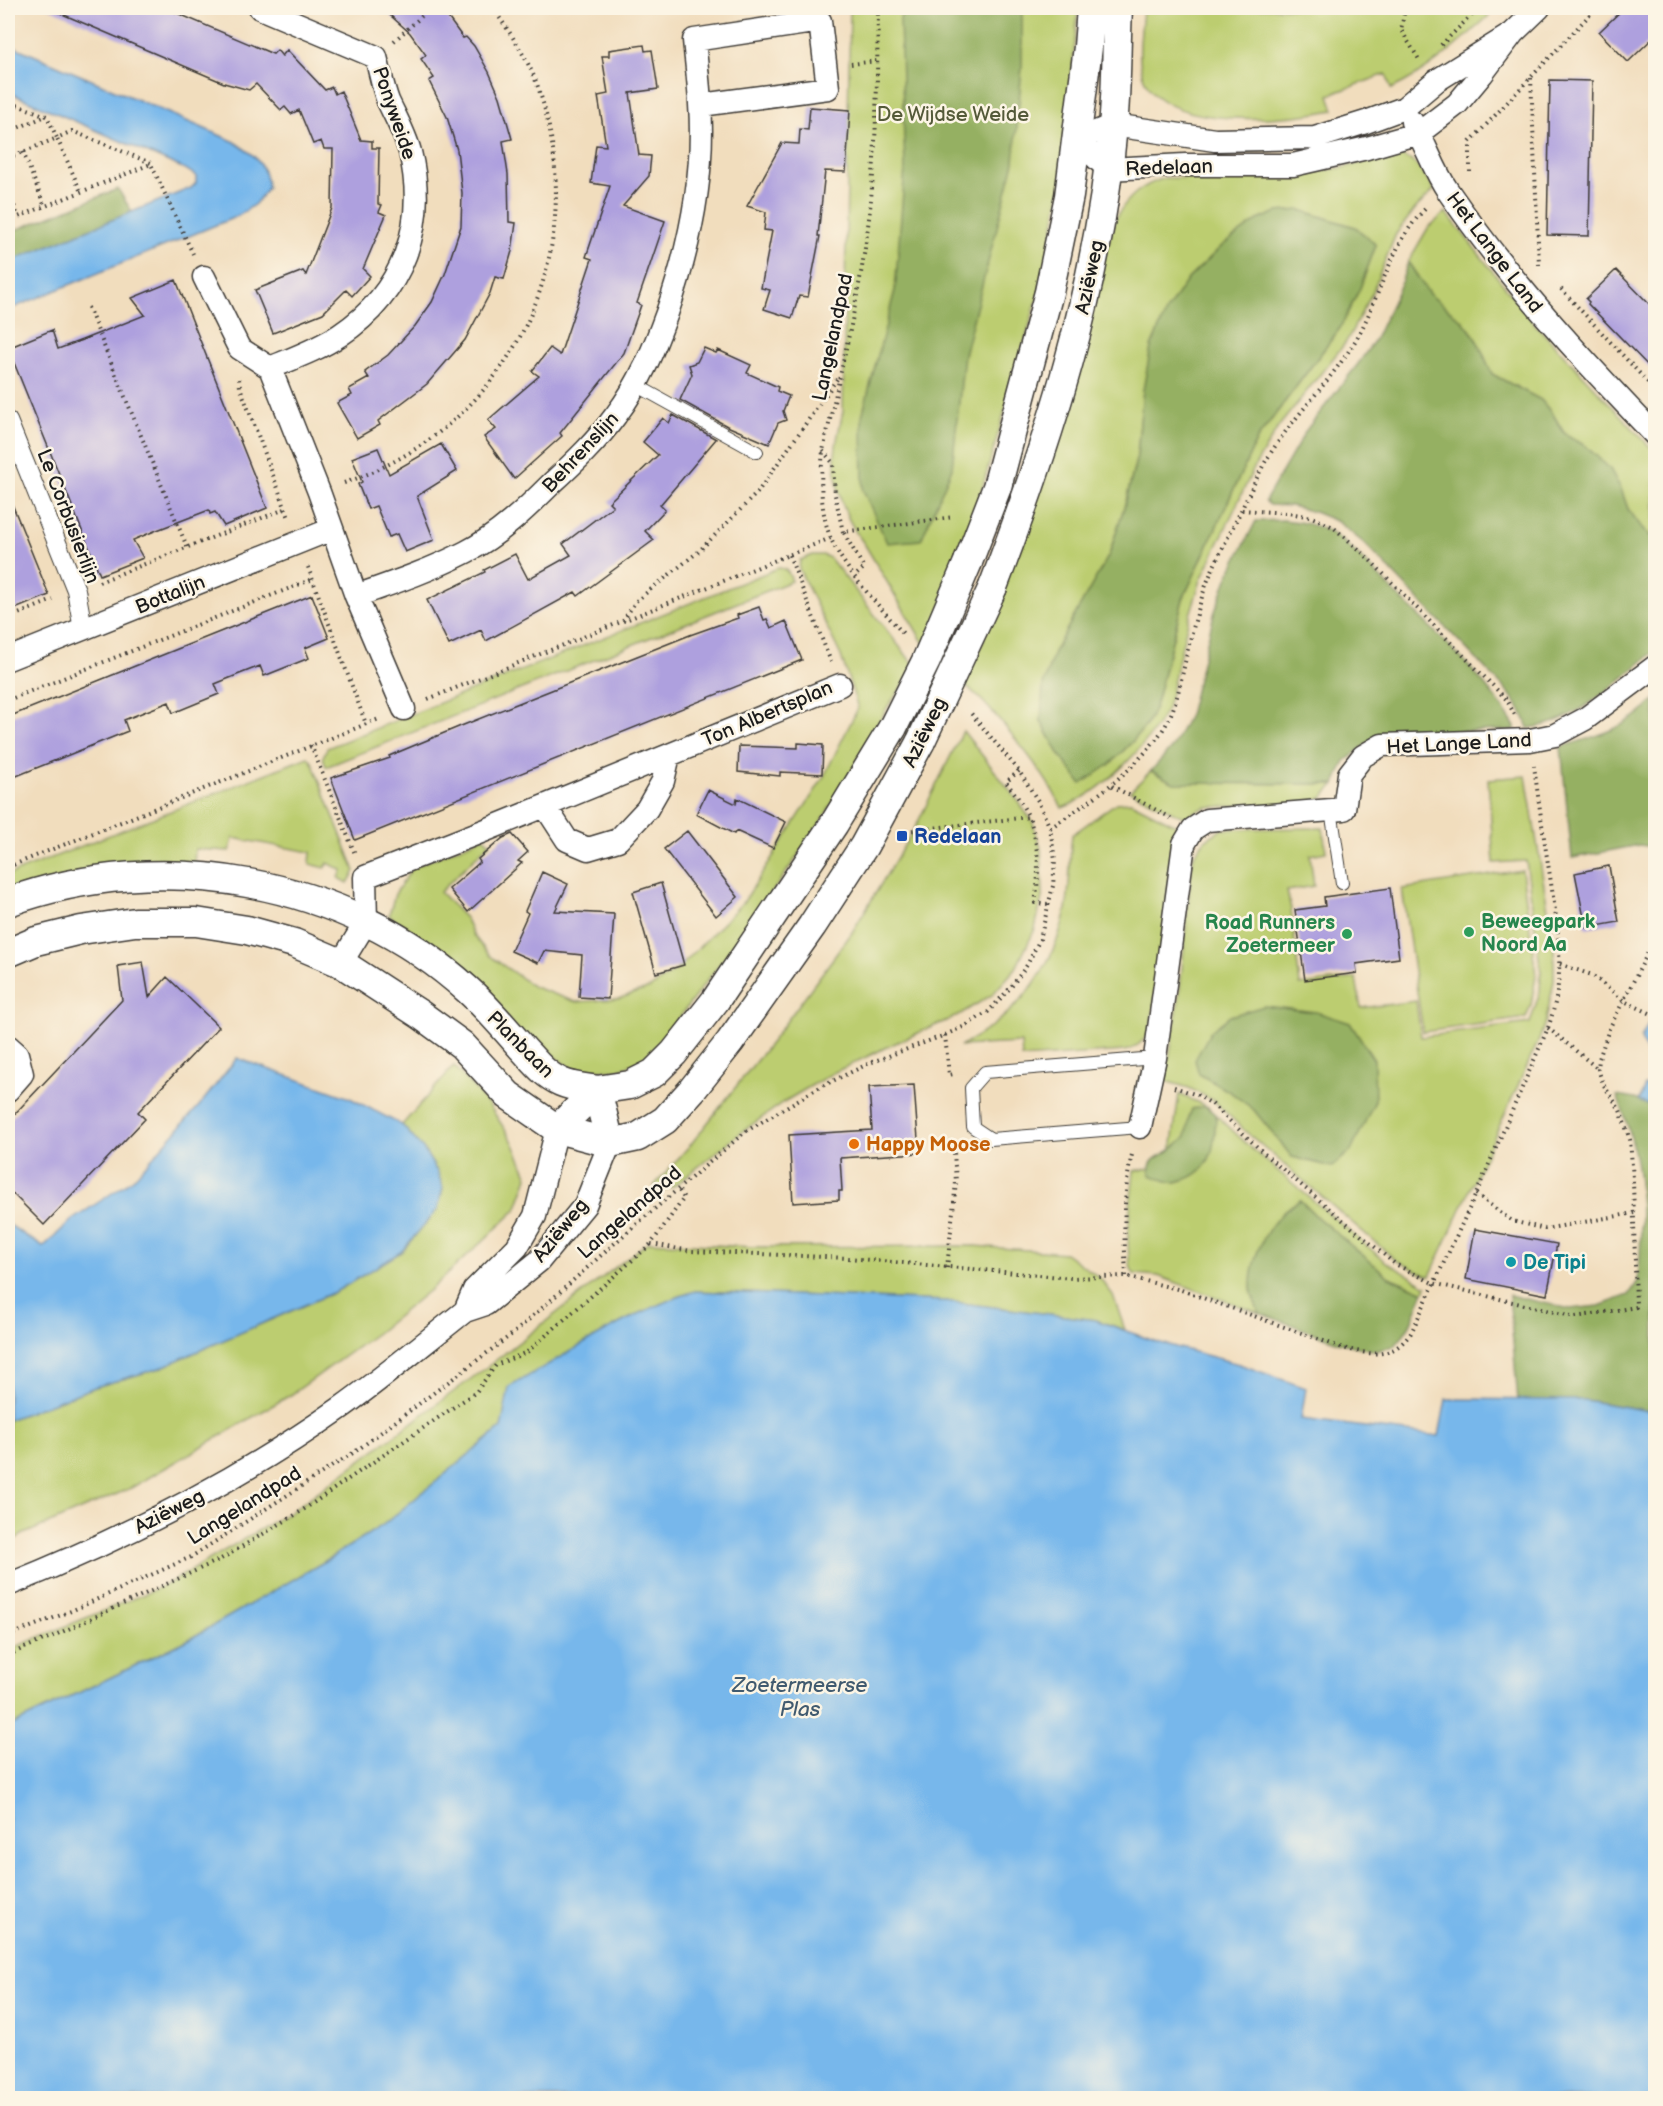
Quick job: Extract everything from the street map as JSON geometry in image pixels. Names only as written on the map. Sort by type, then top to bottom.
[{"type":"street","name":"Ponyweide","points":[[260,8],[376,57],[387,100],[403,130],[414,171],[416,196],[415,224],[408,250],[380,300],[362,318],[339,335],[312,350],[270,368]]},
{"type":"street","name":"Aziëweg","points":[[597,1090],[630,1085],[654,1073],[674,1053],[715,1001],[821,844],[893,727],[926,662],[997,487],[1049,292],[1069,196],[1091,8]]},
{"type":"street","name":"Aziëweg","points":[[8,1585],[80,1556],[225,1482],[342,1407],[465,1311],[486,1304],[539,1261],[585,1205],[610,1143],[638,1137],[665,1120],[693,1090],[812,926],[864,846],[921,741],[993,586],[1028,495],[1074,346],[1094,261],[1113,125],[1118,8]]},
{"type":"street","name":"Redelaan","points":[[1077,140],[1108,169],[1185,165],[1293,165],[1367,148],[1419,133],[1456,104],[1513,33],[1539,8]]},
{"type":"street","name":"Behrenslijn","points":[[356,596],[412,576],[468,552],[508,523],[586,452],[617,414],[636,385],[658,340],[681,273],[695,208],[700,161],[701,105],[694,40],[820,21],[828,88],[701,105]]},
{"type":"street","name":"Redelaan","points":[[1113,125],[1215,140],[1315,138],[1404,108],[1436,81],[1513,33]]},
{"type":"street","name":"Het Lange Land","points":[[1404,108],[1419,133],[1446,189],[1489,249],[1537,309],[1656,436]]},
{"type":"street","points":[[1077,140],[1113,125]]},
{"type":"street","points":[[204,277],[239,348],[270,368],[319,492],[356,596],[404,709]]},
{"type":"street","name":"Le Corbusierlijn","points":[[8,421],[76,590],[83,628]]},
{"type":"street","name":"Bottalijn","points":[[8,659],[332,529]]},
{"type":"street","name":"Het Lange Land","points":[[1331,810],[1344,809],[1349,774],[1363,756],[1382,745],[1530,740],[1555,735],[1585,719],[1656,666]]},
{"type":"street","name":"Ton Albertsplan","points":[[365,877],[840,685]]},
{"type":"street","points":[[545,806],[567,840],[588,849],[618,840],[648,809],[663,782],[669,755]]},
{"type":"street","points":[[1140,1128],[1153,1069],[1184,844],[1193,829],[1207,820],[1331,810]]},
{"type":"street","name":"Planbaan","points":[[8,902],[72,883],[122,877],[184,875],[258,885],[312,898],[389,932],[436,962],[470,992],[546,1074],[564,1084],[597,1090]]},
{"type":"street","points":[[341,963],[366,922],[365,877]]},
{"type":"street","points":[[8,953],[36,941],[81,930],[135,922],[196,922],[247,930],[294,943],[341,963],[381,987],[462,1045],[508,1095],[557,1129],[610,1143],[597,1090]]},
{"type":"street","points":[[8,1046],[17,1054],[22,1074],[8,1090]]},
{"type":"street","points":[[557,1129],[597,1090]]},
{"type":"street","name":"Aziëweg","points":[[465,1311],[474,1290],[517,1247],[535,1216],[557,1129]]},
{"type":"lane","points":[[636,385],[757,452]]},
{"type":"lane","points":[[1331,810],[1341,883]]},
{"type":"lane","points":[[1140,1128],[991,1139],[973,1127],[971,1088],[985,1072],[1153,1069]]},
{"type":"path","points":[[376,57],[431,8]]},
{"type":"path","points":[[319,492],[362,477],[401,458],[438,434],[464,412],[514,348],[534,310],[549,262],[554,230],[557,170],[550,127],[537,85],[519,47],[493,8]]},
{"type":"path","name":"Langelandpad","points":[[878,8],[876,134],[869,217],[857,297],[823,451],[821,472],[824,507],[831,538],[855,576],[911,643]]},
{"type":"path","points":[[1438,47],[1479,8]]},
{"type":"path","points":[[1470,175],[1470,142],[1596,8]]},
{"type":"path","points":[[1531,78],[1539,266],[1532,257]]},
{"type":"path","points":[[17,105],[47,116],[81,192]]},
{"type":"path","points":[[8,132],[47,116]]},
{"type":"path","points":[[8,158],[72,131],[151,164],[204,277]]},
{"type":"path","points":[[23,152],[45,207]]},
{"type":"path","points":[[8,221],[151,164]]},
{"type":"path","points":[[8,189],[18,217]]},
{"type":"path","points":[[1050,828],[1112,786],[1144,754],[1163,730],[1174,707],[1203,594],[1264,465],[1287,427],[1342,361],[1356,338],[1371,310],[1402,238],[1416,218],[1446,189]]},
{"type":"path","points":[[1555,283],[1656,391]]},
{"type":"path","points":[[88,307],[187,547]]},
{"type":"path","points":[[623,621],[636,602],[698,552],[757,493],[840,376]]},
{"type":"path","points":[[823,451],[833,463],[835,495],[843,532],[864,568],[855,576]]},
{"type":"path","points":[[8,618],[285,509]]},
{"type":"path","points":[[651,1244],[691,1251],[848,1258],[1072,1278],[1126,1276],[1181,1290],[1343,1348],[1370,1354],[1391,1351],[1405,1341],[1411,1333],[1476,1194],[1557,1004],[1560,943],[1530,740],[1506,699],[1362,552],[1333,527],[1312,518],[1288,513],[1242,510]]},
{"type":"path","points":[[843,532],[956,517]]},
{"type":"path","name":"Ton Albertsplan","points":[[789,555],[840,685]]},
{"type":"path","points":[[8,700],[313,579]]},
{"type":"path","name":"Langelandpad","points":[[8,1636],[71,1611],[191,1557],[356,1451],[515,1332],[745,1132],[816,1089],[872,1062],[945,1035],[988,1012],[1027,965],[1040,939],[1053,886],[1054,860],[1050,828],[1038,801],[1019,771],[969,711]]},
{"type":"path","points":[[311,745],[365,877]]},
{"type":"path","points":[[1019,771],[1006,782],[1029,817],[1035,836],[1039,858],[1035,903],[1049,904]]},
{"type":"path","points":[[1112,786],[1193,829]]},
{"type":"path","points":[[903,831],[1029,817]]},
{"type":"path","points":[[1153,1069],[1212,1104],[1268,1157],[1395,1264],[1433,1283],[1575,1317],[1636,1307],[1630,1140],[1620,1110],[1603,1084],[1598,1069],[1609,1029],[1656,937]]},
{"type":"path","points":[[1560,964],[1592,975],[1624,1001],[1656,1016]]},
{"type":"path","points":[[1548,1028],[1598,1069]]},
{"type":"path","points":[[945,1035],[950,1087]]},
{"type":"path","points":[[949,1075],[985,1072]]},
{"type":"path","points":[[1126,1276],[1124,1235],[1129,1165],[1140,1128]]},
{"type":"path","points":[[947,1268],[956,1182],[953,1134]]},
{"type":"path","points":[[8,1655],[221,1559],[300,1512],[477,1392],[496,1365],[527,1352],[651,1244],[684,1198],[678,1189]]},
{"type":"path","points":[[1476,1194],[1512,1221],[1545,1229],[1634,1213]]},
{"type":"green space","name":"De Wijdse Weide","points":[[850,8],[1078,8],[1062,184],[1044,276],[971,527],[926,647],[852,526],[843,506],[836,473],[835,450],[843,411]]},
{"type":"green space","points":[[902,8],[1022,8],[1022,67],[1014,162],[964,355],[952,468],[921,540],[887,543],[863,490],[862,416],[895,290],[905,168],[900,20]]},
{"type":"green space","points":[[1143,8],[1483,8],[1490,15],[1419,74],[1391,89],[1386,74],[1329,95],[1334,110],[1289,116],[1232,118],[1204,115],[1179,108],[1158,97],[1145,81],[1140,64]]},
{"type":"green space","points":[[1394,154],[1402,156],[1418,167],[1434,190],[1416,208],[1396,234],[1371,295],[1346,342],[1279,426],[1256,464],[1201,580],[1188,621],[1167,709],[1159,723],[1122,767],[1092,792],[1062,808],[1040,772],[1015,738],[981,700],[963,685],[983,641],[1116,218],[1136,193],[1149,184],[1165,178],[1278,178],[1346,167]],"holes":[[[1300,210],[1355,227],[1376,245],[1360,288],[1340,328],[1257,439],[1183,599],[1155,707],[1147,724],[1109,765],[1081,783],[1060,755],[1041,721],[1054,652],[1109,555],[1137,456],[1143,390],[1188,279],[1223,245],[1258,220]]]},
{"type":"green space","points":[[118,189],[132,212],[8,262],[8,233]]},
{"type":"green space","points":[[1300,210],[1355,227],[1376,245],[1360,288],[1340,328],[1257,439],[1183,599],[1155,707],[1147,724],[1109,765],[1081,784],[1060,755],[1041,721],[1043,685],[1054,652],[1109,555],[1137,456],[1143,390],[1151,347],[1167,310],[1188,279],[1223,245],[1258,220],[1277,212]]},
{"type":"green space","points":[[1446,212],[1532,321],[1655,452],[1655,540],[1643,529],[1628,509],[1621,489],[1587,447],[1564,433],[1541,400],[1492,374],[1476,338],[1463,321],[1429,294],[1408,262],[1428,228]]},
{"type":"green space","points":[[1408,262],[1429,294],[1463,321],[1476,338],[1492,374],[1541,400],[1564,433],[1587,447],[1610,469],[1621,489],[1628,509],[1643,529],[1655,540],[1655,651],[1596,699],[1562,719],[1545,725],[1528,728],[1522,712],[1509,693],[1365,544],[1338,522],[1314,512],[1291,506],[1270,505],[1265,501],[1307,429],[1374,341],[1400,286]]},
{"type":"green space","points":[[1284,520],[1328,531],[1352,549],[1473,671],[1502,707],[1515,730],[1392,733],[1377,736],[1345,761],[1335,784],[1174,783],[1151,771],[1173,746],[1189,715],[1214,614],[1228,576],[1256,521]]},
{"type":"green space","points":[[813,555],[830,558],[910,660],[918,665],[888,706],[814,833],[744,932],[660,1043],[643,1060],[618,1070],[574,1070],[533,1043],[389,915],[395,894],[412,868],[483,837],[490,843],[440,892],[466,919],[473,935],[490,956],[534,987],[576,1002],[618,999],[650,988],[678,969],[745,900],[822,780],[858,708],[841,656],[799,569],[800,560]]},
{"type":"green space","points":[[778,568],[784,569],[792,581],[326,767],[323,757],[327,748]]},
{"type":"green space","points":[[1655,700],[1655,847],[1639,845],[1572,858],[1561,747],[1600,735],[1622,724]]},
{"type":"green space","points":[[963,731],[1033,823],[1041,848],[1043,893],[1035,929],[1016,968],[992,995],[957,1016],[833,1073],[787,1100],[743,1131],[673,1187],[664,1190],[654,1186],[691,1144],[775,1037],[851,934],[916,826]]},
{"type":"green space","points":[[308,757],[355,871],[348,883],[339,878],[342,870],[328,863],[325,868],[310,864],[311,852],[233,838],[230,851],[195,849],[194,865],[8,891],[8,875]]},
{"type":"green space","points":[[1151,771],[1175,783],[1335,784],[1322,798],[1307,804],[1206,807],[1185,818],[1130,791]]},
{"type":"green space","points":[[1526,776],[1554,946],[1554,981],[1546,1020],[1539,1040],[1430,1276],[1396,1260],[1245,1131],[1213,1100],[1189,1088],[1165,1081],[1179,999],[1192,864],[1194,855],[1205,840],[1222,829],[1323,828],[1326,852],[1310,855],[1314,886],[1287,891],[1300,985],[1356,978],[1361,1008],[1416,1001],[1421,1037],[1530,1023],[1540,991],[1541,973],[1526,861],[1494,863],[1488,779]]},
{"type":"green space","points":[[1131,802],[1178,826],[1172,845],[1162,950],[1150,1032],[1139,1044],[1125,1051],[1022,1058],[1021,1043],[960,1046],[999,1021],[1030,990],[1042,972],[1060,932],[1066,909],[1072,835],[1116,803]]},
{"type":"green space","name":"Beweegpark Noord Aa","points":[[1522,870],[1536,975],[1531,1005],[1526,1018],[1423,1032],[1402,889]]},
{"type":"green space","points":[[1264,1006],[1316,1012],[1350,1023],[1374,1060],[1375,1101],[1351,1151],[1332,1167],[1292,1157],[1253,1109],[1199,1074],[1195,1060],[1211,1031],[1230,1016]]},
{"type":"green space","points":[[454,1066],[489,1105],[513,1142],[528,1177],[516,1210],[431,1289],[377,1333],[292,1394],[131,1488],[8,1543],[8,1420],[95,1387],[157,1369],[337,1291],[401,1252],[438,1209],[438,1173],[424,1150],[402,1125]]},
{"type":"green space","points":[[1179,1094],[1208,1107],[1252,1149],[1386,1262],[1427,1286],[1424,1292],[1389,1277],[1318,1218],[1300,1200],[1272,1225],[1253,1268],[1251,1289],[1259,1313],[1158,1276],[1134,1274],[1130,1266],[1128,1241],[1134,1171],[1169,1165]]},
{"type":"green space","points":[[1617,1096],[1635,1099],[1655,1108],[1655,1412],[1585,1400],[1518,1401],[1509,1295],[1570,1309],[1599,1306],[1629,1295],[1638,1281],[1641,1233],[1640,1187],[1632,1142]]},
{"type":"green space","points":[[1205,1106],[1216,1114],[1212,1152],[1203,1168],[1196,1174],[1176,1182],[1150,1175],[1152,1162],[1186,1136],[1192,1109]]},
{"type":"green space","points":[[1300,1200],[1318,1218],[1389,1277],[1424,1292],[1410,1325],[1394,1346],[1376,1351],[1341,1343],[1259,1313],[1251,1286],[1259,1249],[1280,1216]]},
{"type":"green space","points":[[648,1242],[754,1247],[975,1246],[1065,1253],[1100,1278],[1113,1295],[1125,1330],[1096,1320],[945,1301],[695,1291],[623,1322],[510,1387],[501,1428],[383,1525],[186,1641],[8,1727],[8,1650],[166,1585],[293,1510],[491,1364]]},
{"type":"water","points":[[8,44],[233,141],[261,165],[268,188],[255,204],[238,216],[8,310],[8,262],[191,188],[196,183],[196,176],[187,170],[8,92]]},
{"type":"water","points":[[1655,1010],[1655,1077],[1641,1038]]},
{"type":"water","points":[[237,1058],[350,1098],[402,1125],[424,1150],[438,1173],[443,1188],[438,1209],[401,1252],[337,1291],[157,1369],[95,1387],[8,1420],[8,1224],[43,1247],[72,1220],[133,1179],[199,1106]]},
{"type":"water","points":[[1645,1085],[1655,1089],[1655,1108],[1639,1101]]},
{"type":"water","name":"Zoetermeerse Plas","points":[[695,1291],[945,1301],[1096,1320],[1157,1342],[1239,1364],[1306,1388],[1301,1419],[1439,1436],[1446,1399],[1585,1400],[1655,1412],[1655,2098],[8,2098],[8,1727],[186,1641],[383,1525],[501,1428],[509,1387],[623,1322]]},
{"type":"building","points":[[48,8],[165,8],[273,54],[277,50],[282,56],[287,50],[325,90],[332,87],[335,94],[341,91],[361,140],[372,141],[372,148],[379,148],[378,204],[382,205],[379,212],[386,215],[363,269],[370,276],[352,296],[346,290],[323,313],[273,333],[255,290],[303,271],[306,275],[332,208],[333,149],[324,149],[321,141],[313,144],[299,110],[291,114],[285,107],[281,110],[256,84],[249,90],[224,83]]},
{"type":"building","points":[[382,8],[441,8],[463,38],[466,37],[474,46],[500,97],[512,139],[503,141],[508,174],[509,222],[516,223],[512,251],[504,279],[495,277],[490,293],[465,340],[427,384],[378,421],[380,425],[357,438],[337,403],[352,395],[349,389],[369,378],[365,372],[388,355],[415,326],[432,302],[445,274],[461,226],[462,193],[457,150],[447,117],[429,81],[434,78],[421,59],[426,55],[410,33]]},
{"type":"building","points":[[1624,8],[1656,8],[1656,35],[1628,62],[1599,32]]},
{"type":"building","points":[[644,45],[645,51],[652,50],[658,89],[630,93],[639,155],[651,156],[649,176],[623,206],[665,221],[637,303],[641,305],[624,353],[560,433],[562,436],[514,479],[484,437],[496,429],[488,420],[539,376],[532,371],[550,348],[560,355],[592,259],[586,257],[610,186],[591,183],[596,145],[606,146],[598,96],[608,94],[602,56],[609,56],[609,50]]},
{"type":"building","points":[[1550,80],[1592,81],[1589,236],[1547,235]]},
{"type":"building","points":[[810,107],[850,110],[846,172],[825,171],[818,236],[820,236],[808,297],[799,296],[792,318],[764,309],[770,290],[761,288],[772,231],[764,230],[766,212],[747,206],[782,143],[799,144],[800,129],[808,130]]},
{"type":"building","points":[[1616,270],[1656,311],[1656,374],[1588,304],[1586,299]]},
{"type":"building","points":[[176,280],[267,508],[224,526],[215,512],[210,514],[209,510],[157,530],[133,540],[143,558],[100,575],[8,348],[52,330],[58,349],[145,315],[132,298]]},
{"type":"building","points":[[704,348],[716,353],[718,350],[751,365],[747,373],[778,387],[777,391],[789,396],[783,411],[786,420],[778,423],[769,444],[727,426],[680,400],[692,374],[689,365],[697,362]]},
{"type":"building","points":[[673,415],[716,439],[660,505],[665,510],[645,531],[654,540],[578,596],[575,592],[486,641],[481,630],[449,645],[427,600],[485,572],[484,570],[515,554],[528,579],[571,555],[563,544],[613,506],[609,502],[658,455],[643,442],[663,418],[669,423]]},
{"type":"building","points":[[441,444],[457,471],[417,496],[434,540],[405,552],[397,534],[389,537],[376,506],[368,509],[358,484],[362,482],[352,458],[378,448],[389,474]]},
{"type":"building","points":[[8,494],[49,595],[8,612]]},
{"type":"building","points":[[312,595],[329,638],[305,648],[309,658],[264,676],[260,666],[237,675],[215,684],[219,694],[173,713],[169,702],[124,720],[128,731],[14,777],[8,761],[8,717]]},
{"type":"building","points":[[759,607],[764,620],[767,619],[771,628],[786,621],[802,660],[355,840],[331,778],[390,758],[389,756],[461,726],[738,618],[737,615]]},
{"type":"building","points":[[798,743],[823,745],[822,774],[780,772],[780,776],[738,772],[739,746],[798,748]]},
{"type":"building","points":[[708,790],[736,804],[737,798],[786,822],[773,848],[736,831],[734,834],[696,814]]},
{"type":"building","points":[[687,831],[738,897],[716,916],[664,849]]},
{"type":"building","points":[[512,834],[528,852],[518,861],[522,863],[468,912],[449,889],[480,862],[478,859],[503,838]]},
{"type":"building","points":[[1609,866],[1619,922],[1586,928],[1575,873]]},
{"type":"building","points":[[542,872],[568,884],[555,911],[614,914],[608,999],[579,997],[582,955],[544,951],[538,963],[511,951],[528,913],[525,911]]},
{"type":"building","points":[[661,883],[684,965],[656,973],[633,892]]},
{"type":"building","name":"Road Runners Zoetermeer","points":[[1390,888],[1399,958],[1356,964],[1357,973],[1305,980],[1295,910],[1325,906],[1324,897]]},
{"type":"building","points":[[143,962],[149,997],[167,977],[219,1027],[138,1112],[145,1119],[44,1225],[8,1189],[8,1121],[122,1000],[118,966]]},
{"type":"building","name":"Happy Moose","points":[[914,1085],[919,1153],[840,1158],[842,1191],[839,1191],[839,1200],[793,1203],[789,1135],[872,1130],[869,1087]]},
{"type":"building","name":"De Tipi","points":[[1475,1229],[1557,1244],[1547,1295],[1466,1279]]},
{"type":"place","name":"Redelaan","points":[[902,836]]},
{"type":"place","name":"Beweegpark Noord Aa","points":[[1469,932]]},
{"type":"place","name":"Road Runners Zoetermeer","points":[[1347,934]]},
{"type":"place","name":"Happy Moose","points":[[854,1144]]},
{"type":"place","name":"De Tipi","points":[[1511,1262]]}]
